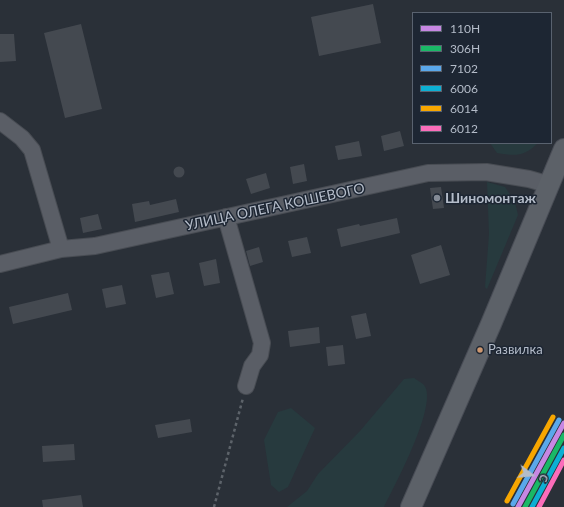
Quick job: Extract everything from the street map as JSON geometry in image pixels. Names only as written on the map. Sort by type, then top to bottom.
[{"type":"main road","points":[[412,507],[564,149]]},
{"type":"street","points":[[0,121],[22,138],[32,150],[62,249]]},
{"type":"street","name":"УЛИЦА ОЛЕГА КОШЕВОГО","points":[[0,264],[62,249],[95,246],[428,173],[486,172],[529,179],[550,185]]},
{"type":"street","points":[[226,217],[262,343],[260,355],[252,366],[246,386]]},
{"type":"path","points":[[214,507],[246,386]]},
{"type":"green space","points":[[491,144],[537,144],[524,153],[509,155],[497,153]]},
{"type":"green space","points":[[487,182],[505,187],[515,202],[518,215],[487,289],[485,287],[489,234]]},
{"type":"green space","points":[[414,378],[424,385],[427,395],[425,409],[421,426],[405,464],[384,507],[287,507],[307,491],[318,474],[360,431],[404,379]]},
{"type":"green space","points":[[291,408],[315,428],[288,487],[279,492],[271,485],[264,440],[278,412]]},
{"type":"building","points":[[373,4],[381,43],[319,56],[311,17]]},
{"type":"building","points":[[81,24],[102,109],[65,118],[44,33]]},
{"type":"building","points":[[0,34],[14,34],[16,61],[0,62]]},
{"type":"building","points":[[400,131],[404,146],[384,151],[381,136]]},
{"type":"building","points":[[359,141],[362,156],[338,160],[335,146]]},
{"type":"building","points":[[304,164],[307,181],[293,184],[290,167]]},
{"type":"building","points":[[179,166],[183,168],[185,172],[183,176],[179,178],[175,176],[173,172],[175,168]]},
{"type":"building","points":[[266,173],[270,188],[251,194],[246,179]]},
{"type":"building","name":"Шиномонтаж","points":[[441,187],[444,208],[433,209],[430,188]]},
{"type":"building","points":[[176,199],[179,212],[135,222],[132,204],[149,201],[150,205]]},
{"type":"building","points":[[98,214],[102,229],[83,233],[80,218]]},
{"type":"building","points":[[397,218],[400,233],[341,247],[337,229]]},
{"type":"building","points":[[307,237],[311,253],[292,257],[288,241]]},
{"type":"building","points":[[441,245],[450,275],[420,284],[411,255]]},
{"type":"building","points":[[259,247],[263,262],[250,266],[246,251]]},
{"type":"building","points":[[216,259],[220,283],[204,286],[199,263]]},
{"type":"building","points":[[169,272],[174,294],[156,298],[151,275]]},
{"type":"building","points":[[122,285],[126,304],[106,308],[102,289]]},
{"type":"building","points":[[68,293],[72,310],[13,324],[9,307]]},
{"type":"building","points":[[366,313],[371,336],[356,339],[351,316]]},
{"type":"building","points":[[319,327],[320,343],[290,347],[288,331]]},
{"type":"building","points":[[343,345],[345,364],[328,366],[326,347]]},
{"type":"building","points":[[190,419],[192,432],[158,438],[155,425]]},
{"type":"building","points":[[74,444],[75,460],[43,462],[42,446]]},
{"type":"building","points":[[81,495],[83,507],[43,507],[42,500]]},
{"type":"transit line","name":"6014","points":[[507,501],[553,417]]},
{"type":"transit line","name":"7102","points":[[513,504],[559,420]]},
{"type":"transit line","name":"110Н","points":[[518,507],[564,423]]},
{"type":"transit line","name":"306Н","points":[[525,507],[564,435]]},
{"type":"transit line","name":"6006","points":[[532,507],[564,448]]},
{"type":"transit line","name":"6012","points":[[539,507],[564,460]]},
{"type":"place","name":"Шиномонтаж","points":[[437,198]]},
{"type":"place","name":"Развилка","points":[[480,350]]}]
